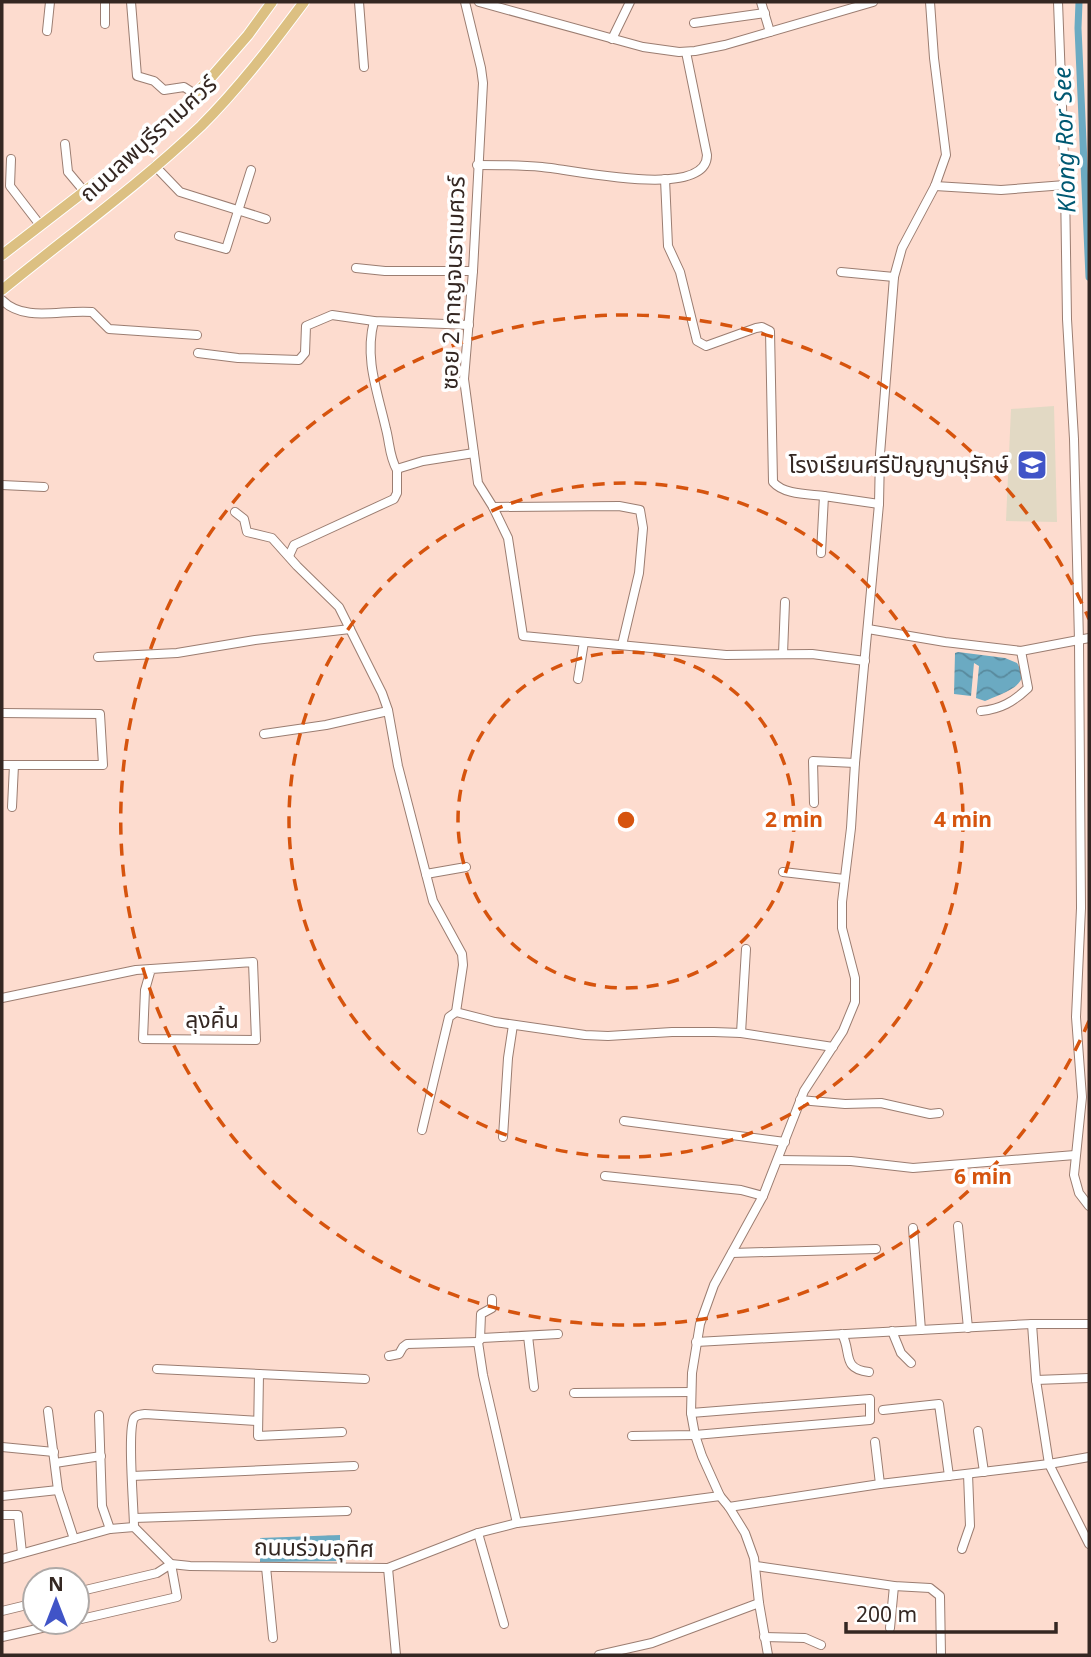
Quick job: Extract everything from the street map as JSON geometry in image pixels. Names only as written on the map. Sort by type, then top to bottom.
[{"type":"main road","name":"ถนนลพบุรีราเมศวร์","points":[[2,255],[147,143],[248,35],[272,2]]},
{"type":"main road","name":"ถนนลพบุรีราเมศวร์","points":[[2,289],[155,166],[216,110],[244,79],[304,2]]},
{"type":"street","points":[[47,31],[50,2]]},
{"type":"street","points":[[105,2],[105,24]]},
{"type":"street","points":[[131,2],[137,76],[152,80],[165,90],[184,88],[195,94]]},
{"type":"street","points":[[359,2],[364,66]]},
{"type":"street","name":"ซอย 2 กาญจนราเมศวร์","points":[[465,2],[482,78],[473,271],[464,379],[478,483],[508,538],[523,636],[726,655],[812,654],[865,661]]},
{"type":"street","points":[[479,2],[657,50],[685,52],[715,47],[873,2]]},
{"type":"street","points":[[612,39],[630,2]]},
{"type":"street","points":[[761,2],[770,32]]},
{"type":"street","points":[[768,1655],[759,1604],[756,1566],[745,1534],[720,1496],[702,1457],[691,1413],[691,1392],[696,1342],[702,1315],[714,1285],[763,1196],[800,1100],[850,1019],[856,996],[855,978],[842,928],[844,879],[851,828],[879,505],[880,454],[894,277],[902,248],[945,162],[946,150],[930,2]]},
{"type":"street","points":[[1058,2],[1065,185],[1066,319],[1085,640],[1081,908],[1076,1017],[1082,1097],[1075,1155],[1075,1181],[1079,1193],[1089,1206]]},
{"type":"street","points":[[694,23],[765,13]]},
{"type":"street","points":[[477,165],[541,167],[614,178],[665,179],[699,172],[706,163],[706,151],[685,52]]},
{"type":"street","points":[[65,144],[68,172],[84,191]]},
{"type":"street","points":[[10,159],[10,186],[40,225]]},
{"type":"street","points":[[155,166],[180,192],[267,219]]},
{"type":"street","points":[[179,236],[226,249],[251,170]]},
{"type":"street","points":[[665,179],[668,246],[680,272],[697,341],[706,346],[756,328],[762,327],[771,331],[773,482],[781,489],[879,505]]},
{"type":"street","points":[[935,186],[1015,190],[1065,185]]},
{"type":"street","points":[[356,268],[385,271],[473,271]]},
{"type":"street","points":[[841,272],[894,277]]},
{"type":"street","points":[[2,300],[16,312],[92,312],[106,327],[116,330],[197,335]]},
{"type":"street","points":[[198,353],[238,358],[298,360],[304,354],[305,327],[311,322],[332,315],[373,321],[469,325]]},
{"type":"street","points":[[289,556],[294,545],[394,499],[397,493],[397,470],[390,456],[386,428],[373,383],[370,339],[373,321]]},
{"type":"street","points":[[397,470],[423,461],[474,453]]},
{"type":"street","points":[[2,485],[44,488]]},
{"type":"street","points":[[821,553],[824,496]]},
{"type":"street","points":[[493,507],[618,506],[640,510],[643,528],[639,573],[622,645]]},
{"type":"street","points":[[235,512],[244,519],[247,532],[270,536],[339,607],[351,629],[388,711],[395,752],[433,901],[462,954],[463,965],[456,1012],[449,1017],[422,1130]]},
{"type":"street","points":[[783,654],[785,602]]},
{"type":"street","points":[[97,657],[177,653],[268,638],[351,629]]},
{"type":"street","points":[[868,629],[1021,651],[1085,640]]},
{"type":"street","points":[[578,679],[584,642]]},
{"type":"street","points":[[981,711],[1003,707],[1028,688],[1021,651]]},
{"type":"street","points":[[264,734],[326,725],[388,711]]},
{"type":"street","points":[[2,713],[100,714],[103,765],[2,765]]},
{"type":"street","points":[[814,803],[813,761],[855,763]]},
{"type":"street","points":[[12,807],[14,765]]},
{"type":"street","points":[[426,874],[466,867]]},
{"type":"street","points":[[783,873],[844,879]]},
{"type":"street","points":[[741,1033],[746,949]]},
{"type":"street","name":"ลุงคิ้น","points":[[2,998],[98,977],[151,969],[253,962],[256,1040],[143,1039],[145,990],[151,969]]},
{"type":"street","points":[[456,1012],[513,1025],[597,1036],[672,1032],[741,1033],[833,1047]]},
{"type":"street","points":[[503,1138],[513,1025]]},
{"type":"street","points":[[800,1100],[845,1104],[880,1103],[930,1114],[939,1113]]},
{"type":"street","points":[[624,1121],[785,1142]]},
{"type":"street","points":[[778,1160],[851,1161],[913,1168],[1075,1155]]},
{"type":"street","points":[[605,1176],[741,1190],[763,1196]]},
{"type":"street","points":[[958,1226],[968,1328]]},
{"type":"street","points":[[913,1228],[921,1330]]},
{"type":"street","points":[[732,1253],[876,1249]]},
{"type":"street","points":[[492,1299],[492,1308],[480,1315],[479,1340],[483,1374],[517,1523]]},
{"type":"street","points":[[696,1342],[1032,1324],[1089,1324]]},
{"type":"street","points":[[1032,1324],[1036,1380],[1048,1464],[1089,1544]]},
{"type":"street","points":[[892,1331],[901,1353],[911,1363]]},
{"type":"street","points":[[389,1356],[399,1354],[407,1344],[558,1334]]},
{"type":"street","points":[[842,1334],[850,1363],[858,1370],[869,1372]]},
{"type":"street","points":[[528,1336],[534,1387]]},
{"type":"street","points":[[157,1369],[365,1379]]},
{"type":"street","points":[[259,1374],[258,1436],[342,1432]]},
{"type":"street","points":[[1036,1380],[1089,1378]]},
{"type":"street","points":[[574,1393],[691,1392]]},
{"type":"street","points":[[632,1436],[695,1435],[870,1420],[870,1399],[691,1413]]},
{"type":"street","points":[[883,1410],[939,1404],[949,1476]]},
{"type":"street","points":[[48,1411],[58,1490],[74,1539]]},
{"type":"street","points":[[99,1415],[102,1506],[110,1529]]},
{"type":"street","points":[[91,1617],[177,1597],[171,1563],[134,1522],[133,1422],[137,1416],[258,1420]]},
{"type":"street","points":[[978,1431],[984,1472]]},
{"type":"street","points":[[875,1442],[880,1484]]},
{"type":"street","points":[[2,1447],[54,1452]]},
{"type":"street","points":[[55,1463],[101,1457]]},
{"type":"street","points":[[729,1507],[1089,1457]]},
{"type":"street","points":[[132,1476],[354,1466]]},
{"type":"street","points":[[962,1549],[970,1526],[968,1474]]},
{"type":"street","points":[[2,1496],[58,1490]]},
{"type":"street","name":"ถนนร่วมอุทิศ","points":[[171,1563],[190,1566],[388,1568],[478,1533],[517,1523],[720,1496]]},
{"type":"street","points":[[2,1559],[134,1522],[347,1511]]},
{"type":"street","points":[[2,1516],[18,1515],[22,1553]]},
{"type":"street","points":[[478,1533],[504,1624]]},
{"type":"street","points":[[91,1589],[157,1573],[171,1563]]},
{"type":"street","points":[[756,1566],[894,1586],[930,1588],[940,1596],[940,1655]]},
{"type":"street","points":[[266,1567],[272,1638]]},
{"type":"street","points":[[388,1568],[396,1655]]},
{"type":"street","points":[[890,1628],[894,1586]]},
{"type":"street","points":[[599,1655],[652,1643],[759,1604]]},
{"type":"street","points":[[2,1611],[21,1606]]},
{"type":"street","points":[[2,1637],[21,1633]]},
{"type":"street","points":[[764,1637],[804,1638],[821,1645]]},
{"type":"shaded area","name":"โรงเรียนศรีปัญญานุรักษ์","points":[[1054,406],[1057,522],[1006,521],[1011,409]]},
{"type":"water","points":[[955,653],[1005,658],[1017,663],[1022,674],[1021,679],[1002,694],[985,701],[976,698],[979,666],[974,663],[971,696],[954,694]]},
{"type":"water","points":[[340,1535],[340,1554],[345,1555],[345,1561],[260,1562],[260,1538]]},
{"type":"waterway","name":"Klong Ror See","points":[[1079,2],[1089,277]]},
{"type":"place","name":"โรงเรียนศรีปัญญานุรักษ์","points":[[1032,465]]}]
